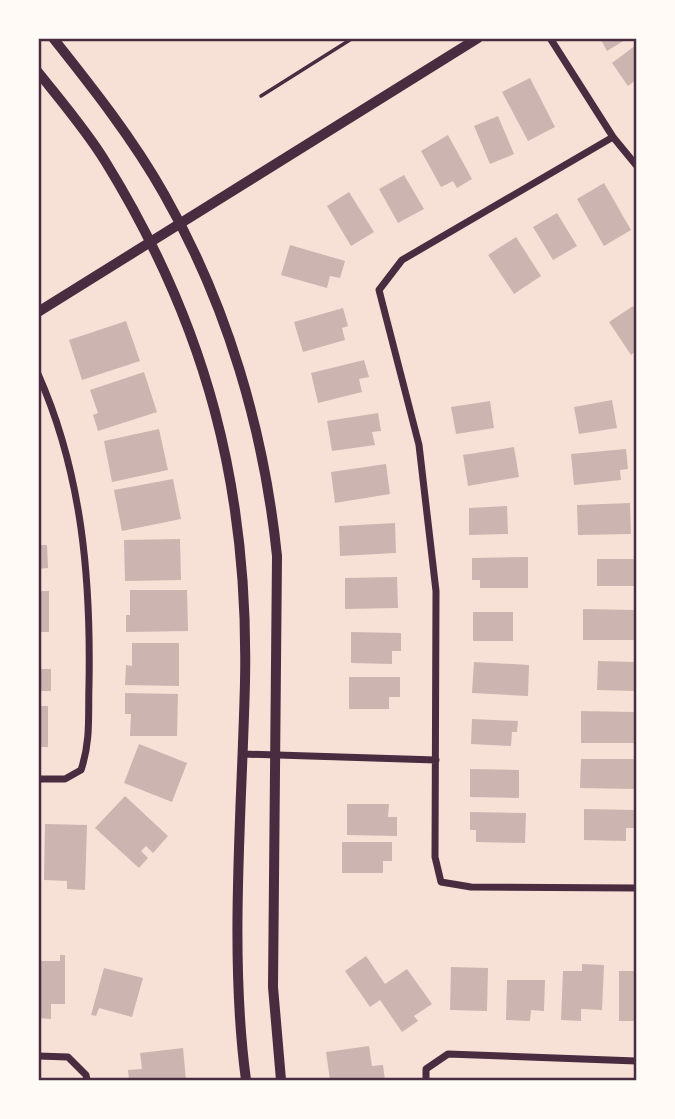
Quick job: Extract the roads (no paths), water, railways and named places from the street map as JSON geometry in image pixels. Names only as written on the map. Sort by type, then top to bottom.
[{"type":"main road","points":[[53,38],[162,190],[181,224],[232,348],[259,439],[271,501],[277,556],[278,754],[273,987],[281,1080]]},
{"type":"main road","points":[[38,72],[105,160],[170,281],[197,353],[231,474],[238,517],[244,649],[239,975],[246,1080]]},
{"type":"street","points":[[38,312],[149,240],[181,224],[478,38]]},
{"type":"street","points":[[550,38],[613,137],[636,165]]},
{"type":"street","points":[[613,137],[402,260],[379,290],[419,445],[436,591],[436,857],[441,882],[471,887],[636,888]]},
{"type":"street","points":[[38,374],[73,477],[83,528],[90,637],[89,748],[81,770],[65,779],[38,779]]},
{"type":"street","points":[[242,754],[436,760]]},
{"type":"street","points":[[426,1080],[426,1069],[448,1054],[636,1061]]},
{"type":"street","points":[[38,1056],[68,1057],[86,1078]]},
{"type":"lane","points":[[261,96],[353,38]]}]
